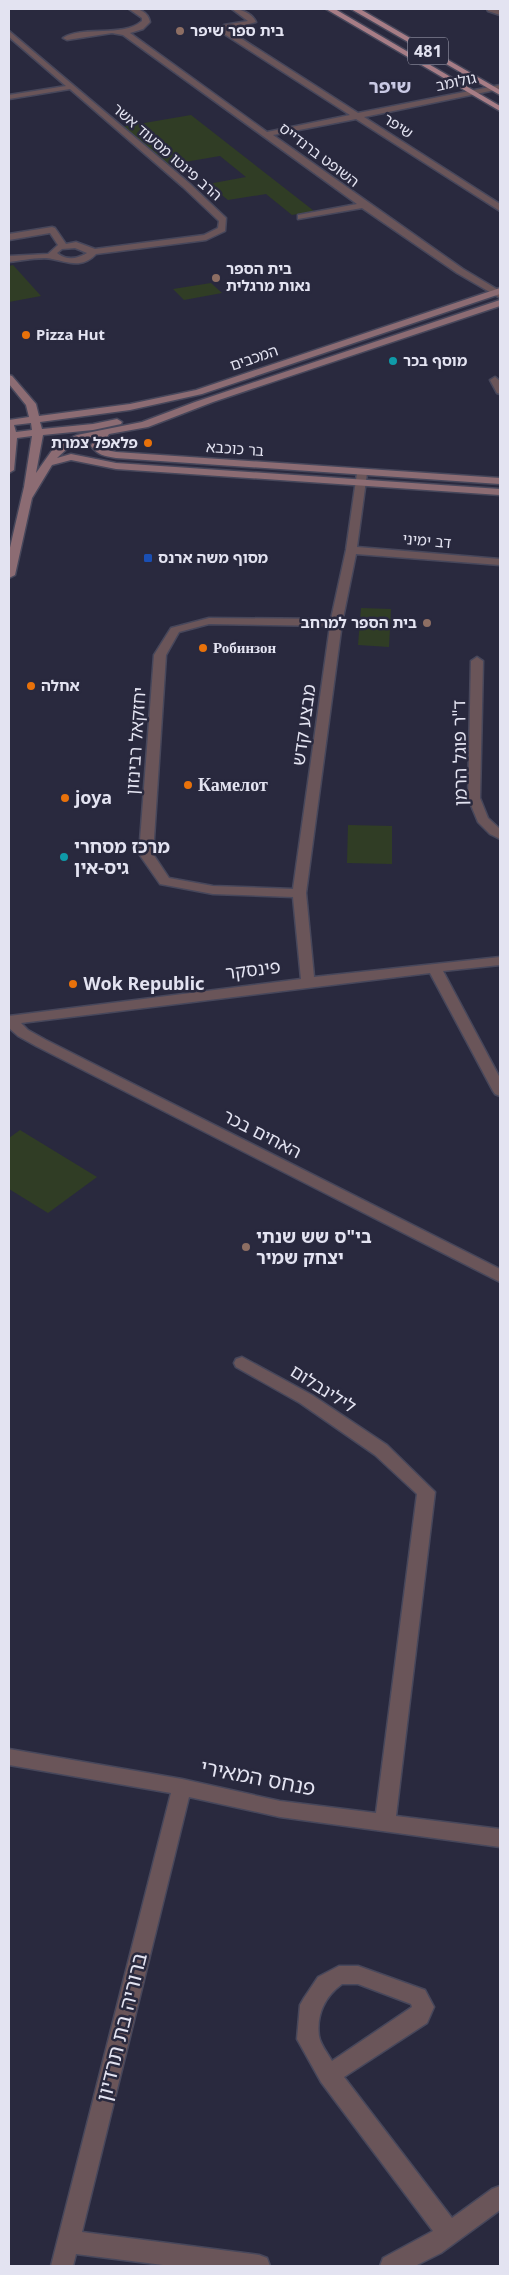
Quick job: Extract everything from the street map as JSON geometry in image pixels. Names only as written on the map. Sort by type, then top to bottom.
[{"type":"main road","name":"481","points":[[330,9],[500,109]]},
{"type":"main road","name":"481","points":[[355,9],[496,88],[500,93]]},
{"type":"street","points":[[67,38],[112,31],[125,33],[140,28],[146,22],[145,17],[133,9]]},
{"type":"street","name":"שיפר","points":[[240,9],[252,22],[227,27],[224,30],[500,208]]},
{"type":"street","points":[[492,9],[500,13]]},
{"type":"street","name":"השופט ברנדייס","points":[[125,33],[268,134],[364,205],[460,271],[499,293]]},
{"type":"street","name":"הרב פינטו מסעוד אשר","points":[[11,37],[223,220],[222,229],[206,237],[92,252]]},
{"type":"street","points":[[9,96],[71,87]]},
{"type":"street","name":"גולומב","points":[[268,134],[496,88]]},
{"type":"street","points":[[301,217],[364,205]]},
{"type":"street","points":[[9,237],[52,230],[63,246]]},
{"type":"street","points":[[9,259],[52,256],[60,260],[73,261],[84,259],[92,252],[82,246],[63,246],[55,249],[52,256]]},
{"type":"street","name":"המכבים","points":[[9,422],[159,402],[200,392],[499,293]]},
{"type":"street","name":"המכבים","points":[[10,436],[93,427],[208,402],[272,378],[500,303]]},
{"type":"street","points":[[9,378],[31,404],[38,433],[9,575]]},
{"type":"street","points":[[495,380],[500,391]]},
{"type":"street","points":[[26,497],[54,453],[65,444],[83,436],[144,425],[208,402]]},
{"type":"street","points":[[31,404],[57,412],[73,414],[99,411]]},
{"type":"street","points":[[9,422],[9,470]]},
{"type":"street","name":"בר כוכבא","points":[[106,432],[99,438],[96,446],[104,453],[116,455],[500,492]]},
{"type":"street","name":"בר כוכבא","points":[[48,463],[71,457],[116,466],[361,479],[500,481]]},
{"type":"street","name":"מבצע קדש","points":[[308,982],[299,893],[336,623],[351,550],[361,479]]},
{"type":"street","name":"דב ימיני","points":[[351,550],[500,562]]},
{"type":"street","name":"יחזקאל רבינזון","points":[[299,893],[213,890],[165,881],[146,854],[160,655],[175,630],[209,621],[336,623]]},
{"type":"street","name":"ד\"ר פוגל הרמן","points":[[477,661],[474,798],[477,814],[489,828],[500,835]]},
{"type":"street","name":"פינסקר","points":[[9,1020],[308,982],[500,961]]},
{"type":"street","points":[[434,967],[500,1091]]},
{"type":"street","name":"האחים בכר","points":[[9,1020],[23,1033],[41,1043],[500,1276]]},
{"type":"street","name":"לילינבלום","points":[[242,1363],[306,1399],[381,1450],[426,1492],[385,1822]]},
{"type":"street","name":"פנחס המאירי","points":[[9,1757],[182,1787],[280,1808],[500,1838]]},
{"type":"street","name":"ברוריה בת תרדיון","points":[[62,2266],[182,1787]]},
{"type":"street","points":[[329,2075],[420,2016],[423,2007],[418,1997],[358,1975],[339,1976],[324,1984],[311,2005],[308,2039],[329,2075],[449,2233]]},
{"type":"street","points":[[391,2266],[433,2245],[500,2197]]},
{"type":"street","points":[[68,2242],[259,2266]]},
{"type":"green space","points":[[191,115],[314,211],[292,215],[266,194],[228,200],[208,184],[246,177],[220,156],[167,165],[121,127]]},
{"type":"green space","points":[[13,265],[41,296],[9,302],[9,266]]},
{"type":"green space","points":[[211,283],[222,293],[184,300],[173,289]]},
{"type":"green space","points":[[361,608],[391,609],[389,647],[358,645]]},
{"type":"green space","points":[[348,825],[392,826],[392,864],[347,863]]},
{"type":"green space","points":[[20,1130],[97,1177],[48,1213],[9,1189],[9,1138]]},
{"type":"place","name":"בית ספר שיפר","points":[[180,31]]},
{"type":"place","name":"בית הספר נאות מרגלית","points":[[216,278]]},
{"type":"place","name":"Pizza Hut","points":[[26,335]]},
{"type":"place","name":"מוסף בכר","points":[[393,361]]},
{"type":"place","name":"פלאפל צמרת","points":[[148,443]]},
{"type":"place","name":"מסוף משה ארנס","points":[[148,558]]},
{"type":"place","name":"בית הספר למרחב","points":[[427,623]]},
{"type":"place","name":"Робинзон","points":[[203,648]]},
{"type":"place","name":"אחלה","points":[[31,686]]},
{"type":"place","name":"Камелот","points":[[188,785]]},
{"type":"place","name":"joya","points":[[65,798]]},
{"type":"place","name":"מרכז מסחרי גיס-אין","points":[[64,857]]},
{"type":"place","name":"Wok Republic","points":[[73,984]]},
{"type":"place","name":"בי\"ס שש שנתי יצחק שמיר","points":[[246,1247]]},
{"type":"district","name":"שיפר","points":[[390,86]]}]
